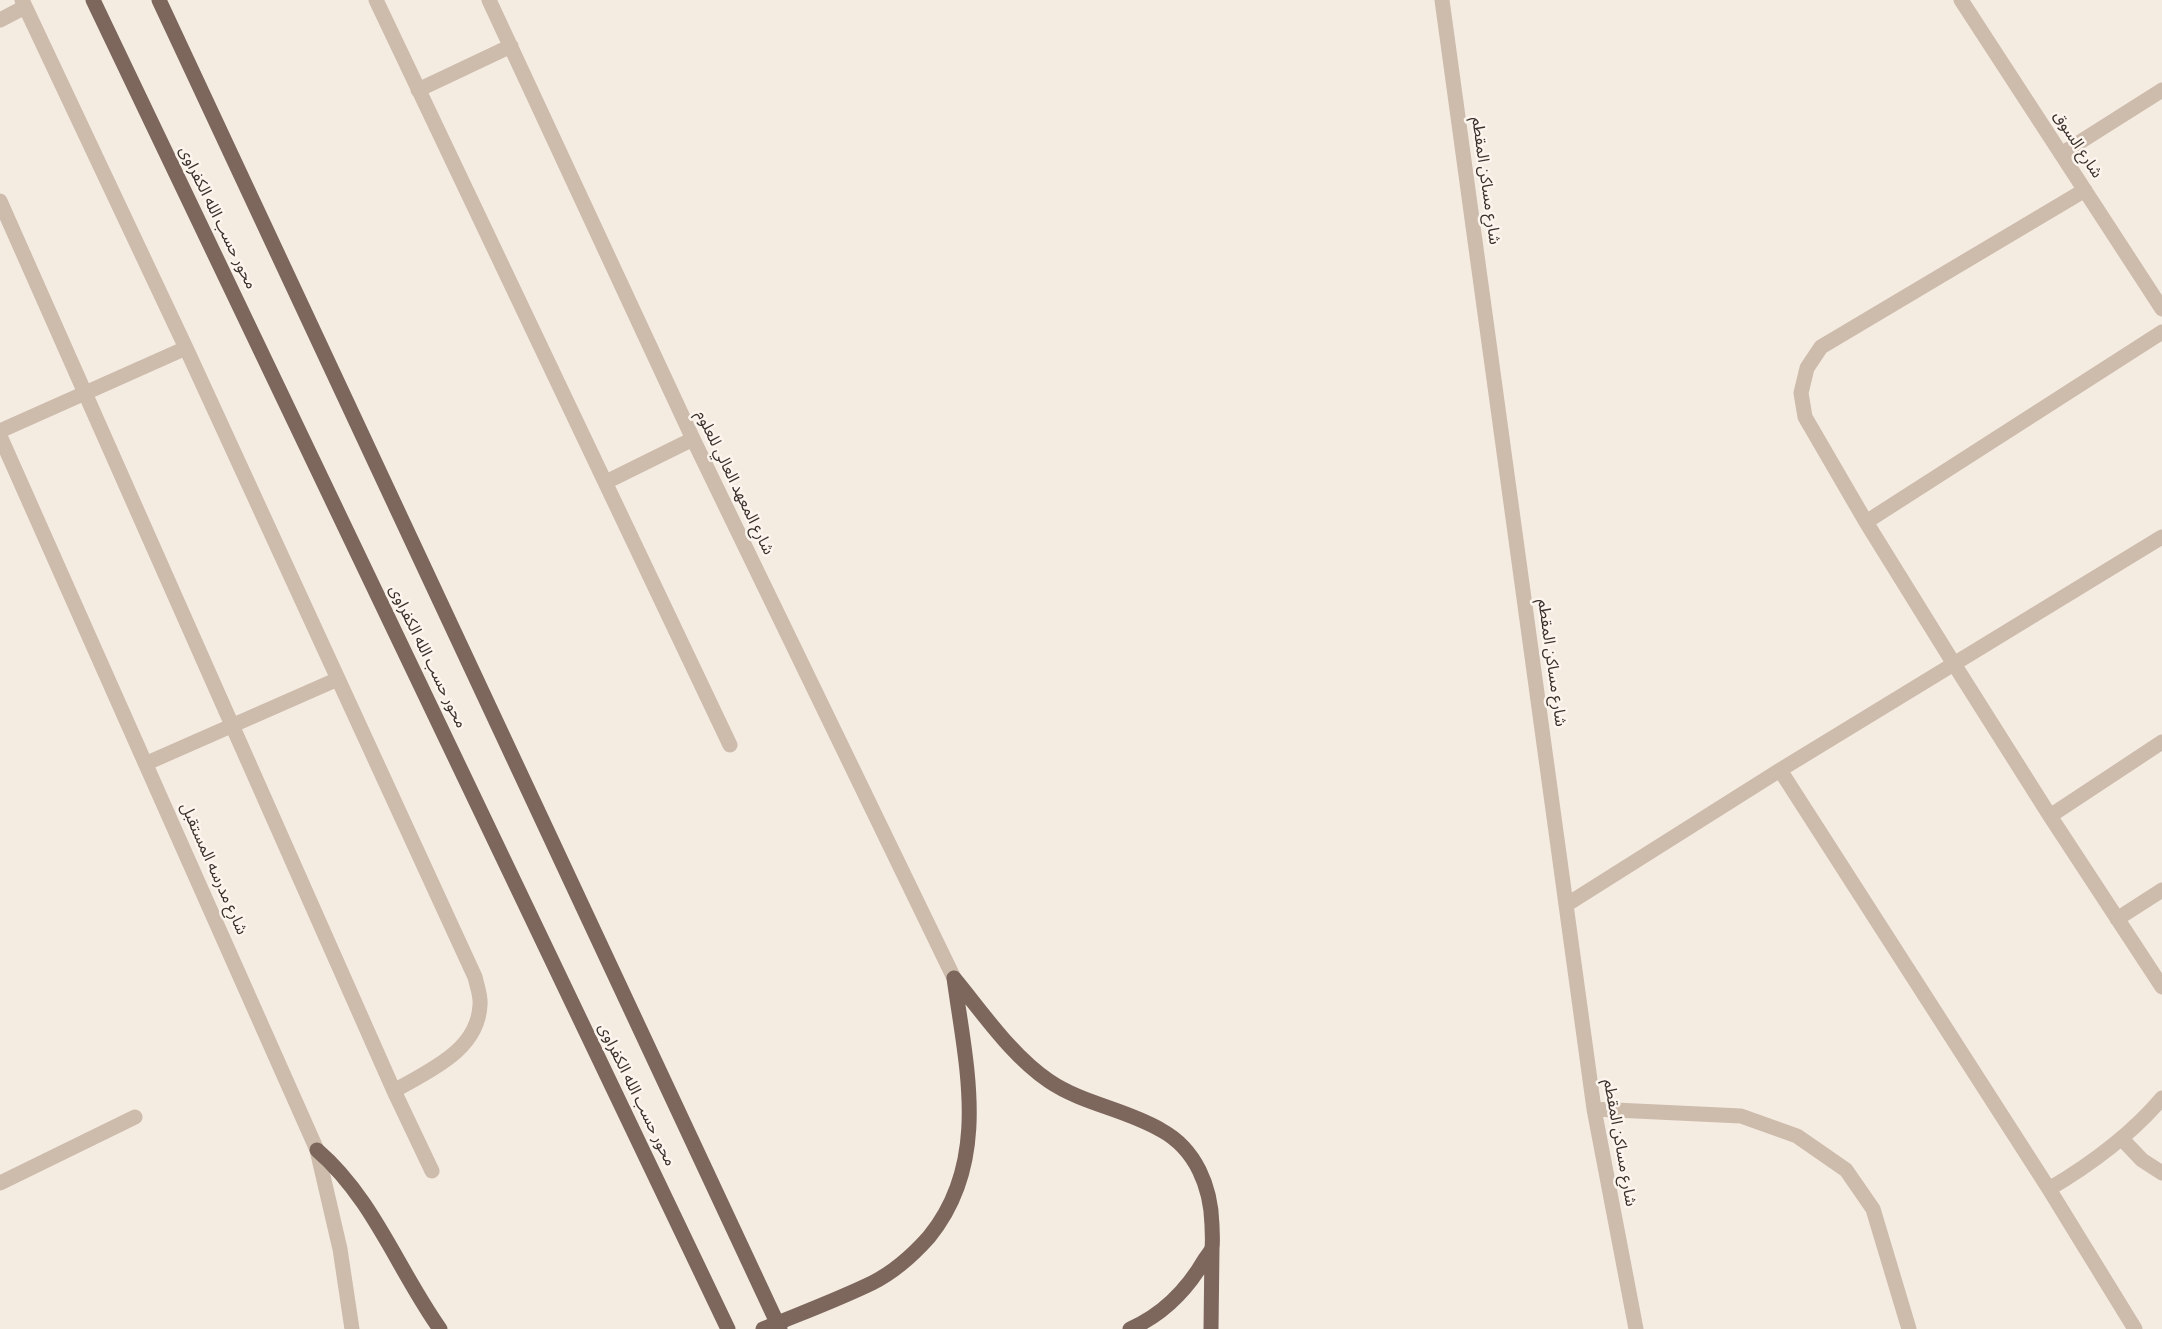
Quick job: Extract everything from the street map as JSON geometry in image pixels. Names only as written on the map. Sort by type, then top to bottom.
[{"type":"main road","name":"محور حسب الله الكفراوى","points":[[93,0],[728,1329]]},
{"type":"main road","name":"محور حسب الله الكفراوى","points":[[159,0],[780,1329]]},
{"type":"main road","points":[[954,978],[1012,1048],[1048,1081],[1070,1094],[1161,1130],[1180,1144],[1195,1161],[1206,1182],[1211,1204],[1211,1329]]},
{"type":"main road","points":[[763,1329],[873,1282],[897,1268],[918,1250],[936,1228],[950,1205],[963,1170],[970,1124],[970,1098],[954,978]]},
{"type":"main road","points":[[317,1150],[352,1185],[440,1329]]},
{"type":"main road","points":[[1130,1329],[1140,1325],[1166,1307],[1184,1290],[1212,1248]]},
{"type":"street","points":[[376,0],[730,745]]},
{"type":"street","name":"شارع المعهد العالي للعلوم","points":[[489,0],[693,439],[954,978]]},
{"type":"street","name":"شارع مساكن المقطم","points":[[1442,0],[1594,1109],[1636,1329]]},
{"type":"street","name":"شارع السوق","points":[[1961,0],[2162,309]]},
{"type":"street","points":[[0,20],[24,3],[186,348],[475,977],[481,1004],[477,1023],[466,1042],[449,1059],[394,1091]]},
{"type":"street","points":[[418,90],[511,46]]},
{"type":"street","points":[[2061,154],[2162,90]]},
{"type":"street","points":[[2085,190],[1821,347],[1807,368],[1801,393],[1805,417],[1866,522],[2050,816],[2162,987]]},
{"type":"street","points":[[0,201],[394,1091],[432,1171]]},
{"type":"street","points":[[1866,522],[2162,332]]},
{"type":"street","points":[[0,431],[186,348]]},
{"type":"street","name":"شارع مدرسه المستقبل","points":[[0,436],[317,1150],[340,1249],[352,1329]]},
{"type":"street","points":[[606,482],[693,439]]},
{"type":"street","points":[[1566,904],[1780,770],[2162,537]]},
{"type":"street","points":[[147,763],[338,679]]},
{"type":"street","points":[[2050,816],[2162,742]]},
{"type":"street","points":[[1780,770],[2049,1189],[2136,1329]]},
{"type":"street","points":[[2117,919],[2162,890]]},
{"type":"street","points":[[2049,1189],[2091,1163],[2122,1139],[2162,1098]]},
{"type":"street","points":[[1594,1109],[1741,1116],[1797,1136],[1846,1170],[1873,1209],[1909,1329]]},
{"type":"street","points":[[0,1183],[135,1117]]},
{"type":"street","points":[[2122,1139],[2142,1160],[2162,1173]]}]
